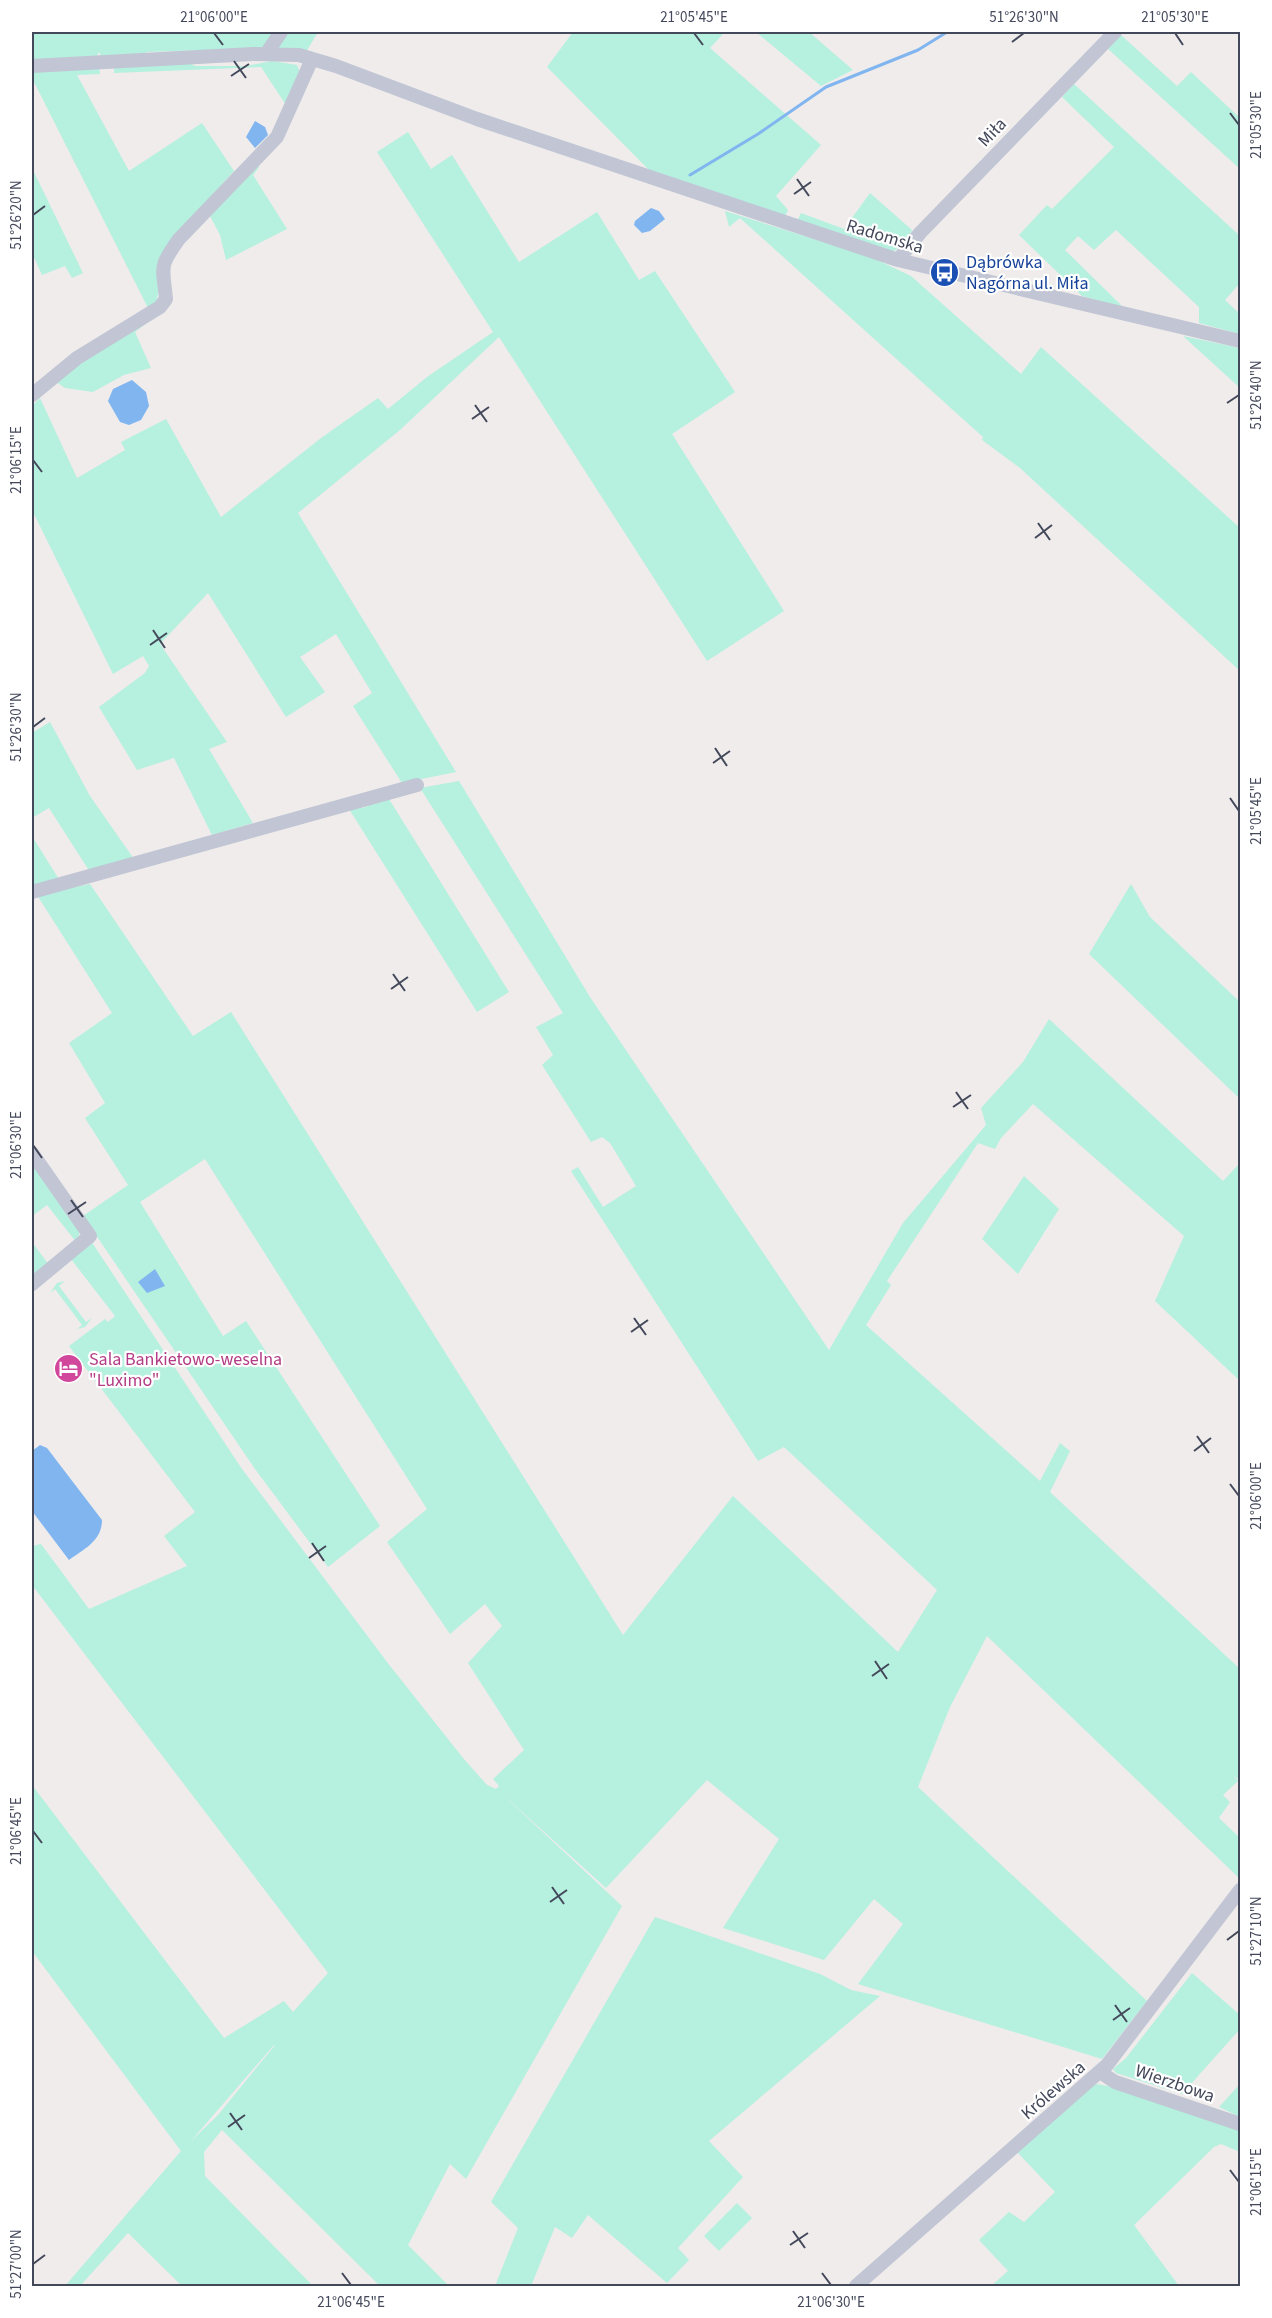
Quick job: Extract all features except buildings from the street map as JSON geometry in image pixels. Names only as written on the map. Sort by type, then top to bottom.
[{"type":"street","points":[[266,54],[281,32]]},
{"type":"street","name":"Miła","points":[[898,260],[920,232],[1115,32]]},
{"type":"street","name":"Radomska","points":[[32,66],[266,54],[298,55],[477,119],[898,260],[1240,341]]},
{"type":"street","points":[[32,394],[77,358],[160,307],[166,299],[161,270],[166,258],[179,239],[277,137],[312,59]]},
{"type":"street","points":[[32,892],[417,785]]},
{"type":"street","points":[[32,1153],[90,1236],[32,1284]]},
{"type":"street","name":"Królewska","points":[[856,2286],[1100,2072],[1125,2044],[1240,1890]]},
{"type":"street","name":"Wierzbowa","points":[[1100,2072],[1115,2082],[1240,2124]]},
{"type":"green space","points":[[32,32],[274,32],[262,48],[147,52],[141,57],[100,60],[100,53],[98,53],[97,59],[32,61]]},
{"type":"green space","points":[[285,32],[318,32],[306,52],[279,50],[279,44]]},
{"type":"green space","points":[[573,32],[725,32],[710,48],[821,145],[776,196],[788,210],[785,216],[652,173],[547,67]]},
{"type":"green space","points":[[756,32],[809,32],[853,70],[821,86]]},
{"type":"green space","points":[[1121,35],[1177,86],[1191,72],[1240,118],[1240,169],[1107,48]]},
{"type":"green space","points":[[272,61],[297,65],[300,73],[286,105],[261,67],[114,73],[114,67],[190,63],[195,66],[246,66]]},
{"type":"green space","points":[[99,67],[100,74],[77,75],[129,171],[202,123],[234,171],[170,242],[156,303],[149,310],[32,78],[32,71]]},
{"type":"green space","points":[[1074,84],[1240,236],[1240,283],[1225,300],[1240,314],[1240,334],[1199,323],[1199,307],[1116,230],[1094,250],[1078,236],[1065,250],[1124,308],[1082,296],[1019,235],[1047,205],[1052,209],[1114,147],[1062,97]]},
{"type":"green space","points":[[408,132],[431,169],[452,155],[519,262],[597,212],[639,280],[655,271],[735,392],[672,434],[784,611],[707,661],[499,337],[400,430],[298,513],[456,772],[402,783],[353,706],[372,693],[336,634],[300,657],[325,692],[286,717],[208,593],[160,644],[227,742],[209,749],[253,823],[212,835],[174,758],[137,770],[99,707],[145,673],[149,666],[143,656],[113,674],[32,510],[32,406],[40,398],[77,478],[125,450],[121,442],[166,419],[221,517],[321,438],[378,398],[388,409],[427,377],[493,332],[377,152]]},
{"type":"green space","points":[[260,166],[253,175],[287,229],[226,260],[220,235],[209,214],[255,168]]},
{"type":"green space","points":[[32,168],[83,273],[72,278],[65,266],[42,275],[32,253]]},
{"type":"green space","points":[[870,193],[912,230],[907,241],[893,252],[797,221],[801,213],[844,229]]},
{"type":"green space","points":[[725,211],[871,257],[911,276],[1021,374],[1041,347],[1240,528],[1240,671],[1020,468],[982,440],[983,437],[740,218],[729,227]]},
{"type":"green space","points":[[168,307],[135,332],[151,368],[124,375],[93,392],[65,388],[55,381],[91,353]]},
{"type":"green space","points":[[1183,336],[1240,348],[1240,388]]},
{"type":"green space","points":[[50,722],[90,796],[134,859],[90,872],[49,808],[32,818],[32,733]]},
{"type":"green space","points":[[459,781],[590,997],[829,1350],[903,1223],[986,1125],[981,1108],[1023,1062],[1049,1019],[1223,1181],[1240,1163],[1240,1191],[1238,1194],[1240,1197],[1240,1381],[1155,1301],[1184,1236],[1033,1104],[1001,1138],[995,1149],[978,1143],[887,1281],[891,1285],[866,1325],[1040,1481],[1060,1443],[1070,1451],[1050,1492],[1240,1669],[1240,1781],[1233,1775],[1238,1781],[1223,1795],[1230,1802],[1219,1818],[1240,1838],[1240,1874],[1238,1877],[987,1636],[950,1707],[918,1787],[1147,2001],[1102,2059],[858,1984],[903,1924],[874,1899],[824,1960],[723,1928],[779,1839],[707,1780],[606,1888],[501,1793],[622,1906],[466,2179],[450,2164],[408,2245],[449,2286],[380,2286],[222,2130],[204,2152],[205,2176],[313,2286],[182,2286],[128,2233],[80,2286],[65,2286],[181,2151],[32,1951],[32,1785],[224,2038],[284,2001],[293,2012],[328,1973],[32,1585],[32,1546],[41,1544],[89,1609],[187,1566],[164,1536],[195,1512],[69,1346],[105,1319],[108,1322],[115,1316],[71,1259],[91,1241],[242,1469],[387,1662],[463,1758],[487,1785],[496,1789],[499,1786],[493,1779],[524,1750],[468,1663],[502,1626],[485,1604],[450,1634],[387,1542],[427,1509],[205,1159],[140,1202],[223,1336],[246,1321],[380,1526],[328,1567],[255,1469],[83,1216],[128,1185],[85,1118],[105,1103],[69,1043],[112,1013],[37,895],[90,884],[193,1036],[231,1012],[623,1635],[733,1496],[898,1652],[937,1590],[784,1447],[758,1461],[571,1171],[578,1167],[603,1207],[636,1186],[610,1143],[602,1137],[591,1142],[542,1065],[553,1055],[536,1027],[563,1013],[420,788]],"holes":[[[275,2045],[218,2115],[191,2141]]]},
{"type":"green space","points":[[389,799],[509,992],[477,1012],[349,809],[359,805],[362,808],[368,806],[367,803]]},
{"type":"green space","points":[[32,836],[60,881],[32,889]]},
{"type":"green space","points":[[1131,884],[1150,917],[1240,1002],[1240,1099],[1089,954]]},
{"type":"green space","points":[[32,1164],[80,1231],[77,1243],[47,1205],[32,1216]]},
{"type":"green space","points":[[1024,1176],[1059,1209],[1018,1274],[982,1239]]},
{"type":"green space","points":[[32,1242],[49,1265],[32,1278]]},
{"type":"green space","points":[[65,1281],[59,1286],[86,1322],[92,1318],[85,1327],[77,1329],[82,1325],[55,1289],[50,1293],[57,1283]]},
{"type":"green space","points":[[655,1917],[820,1974],[851,1990],[880,1996],[709,2141],[743,2177],[678,2248],[689,2260],[667,2283],[588,2215],[572,2238],[555,2227],[531,2286],[495,2286],[518,2228],[491,2202]]},
{"type":"green space","points":[[1192,1973],[1240,2015],[1240,2029],[1182,2094],[1116,2073],[1113,2069],[1126,2058]]},
{"type":"green space","points":[[1097,2084],[1128,2090],[1240,2129],[1240,2152],[1221,2144],[1214,2147],[1134,2225],[1179,2286],[991,2286],[1008,2271],[979,2240],[1009,2212],[1024,2222],[1055,2192],[1017,2152],[1091,2086]]},
{"type":"green space","points":[[1240,2084],[1240,2117],[1219,2107]]},
{"type":"green space","points":[[737,2203],[752,2218],[719,2251],[704,2236]]},
{"type":"water","points":[[255,121],[265,127],[268,135],[255,148],[246,137]]},
{"type":"water","points":[[651,208],[659,211],[665,219],[650,231],[642,233],[634,225],[635,221]]},
{"type":"water","points":[[132,380],[146,392],[149,406],[141,420],[129,425],[120,422],[108,401],[113,389]]},
{"type":"water","points":[[155,1269],[165,1286],[147,1293],[138,1282]]},
{"type":"water","points":[[40,1445],[47,1448],[102,1520],[96,1539],[69,1560],[32,1511],[32,1451]]},
{"type":"waterway","points":[[690,175],[758,134],[826,87],[918,50],[947,32]]},
{"type":"place","name":"Dąbrówka Nagórna ul. Miła","points":[[945,272]]},
{"type":"place","name":"Sala Bankietowo-weselna \"Luximo\"","points":[[68,1369]]}]
